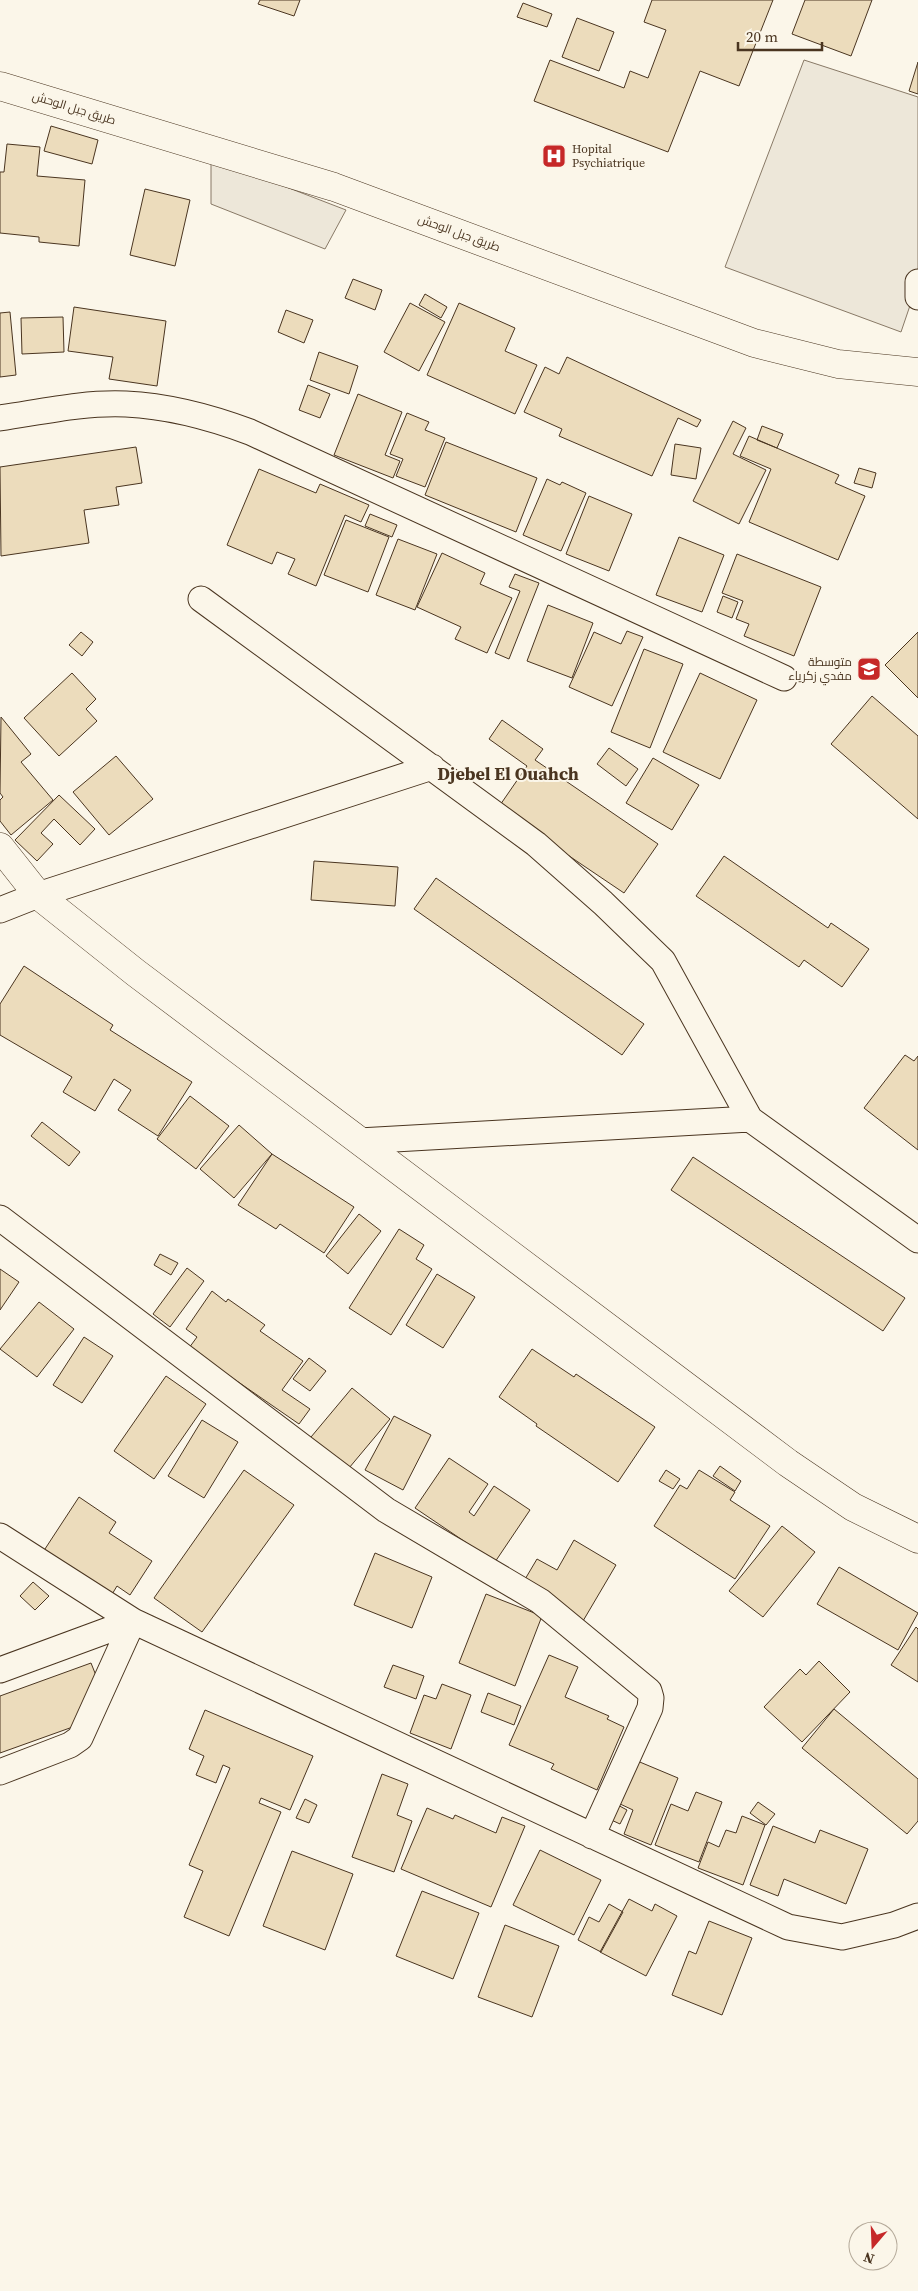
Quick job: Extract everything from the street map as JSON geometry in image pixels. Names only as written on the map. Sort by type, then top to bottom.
[{"type":"street","name":"طريق جبل الوحش","points":[[0,86],[334,187],[754,344],[838,364],[918,372]]},
{"type":"street","points":[[918,282],[918,297]]},
{"type":"street","points":[[0,418],[78,406],[126,404],[172,409],[210,417],[250,432],[784,678]]},
{"type":"street","points":[[201,598],[536,844],[603,903],[664,961],[750,1119],[918,1240]]},
{"type":"street","points":[[0,910],[38,895],[432,767]]},
{"type":"street","points":[[0,847],[38,895],[136,973],[788,1463],[853,1507],[918,1538]]},
{"type":"street","points":[[359,1140],[750,1119]]},
{"type":"street","points":[[0,1218],[386,1510],[540,1601],[648,1690],[651,1698],[650,1708],[592,1836]]},
{"type":"street","points":[[0,1536],[132,1621],[788,1927],[842,1937],[894,1925],[918,1916]]},
{"type":"street","points":[[0,1670],[132,1621]]},
{"type":"street","points":[[0,1772],[70,1745],[80,1738],[132,1621]]},
{"type":"shaded area","points":[[804,60],[918,97],[918,282],[901,332],[725,267]]},
{"type":"shaded area","points":[[211,158],[346,210],[325,249],[211,204]]},
{"type":"building","points":[[260,0],[300,0],[294,16],[258,4]]},
{"type":"building","points":[[652,0],[773,0],[739,86],[700,71],[668,152],[534,101],[550,60],[624,88],[630,71],[648,78],[666,30],[644,22]]},
{"type":"building","points":[[805,0],[872,0],[851,56],[792,34]]},
{"type":"building","points":[[523,3],[552,14],[547,27],[517,17]]},
{"type":"building","points":[[577,18],[614,32],[599,71],[562,57]]},
{"type":"building","points":[[918,62],[918,94],[909,91]]},
{"type":"building","points":[[51,126],[98,140],[92,164],[44,151]]},
{"type":"building","points":[[7,144],[40,147],[37,176],[85,180],[79,246],[39,242],[39,237],[0,233],[0,172],[4,172]]},
{"type":"building","points":[[145,189],[190,200],[175,266],[130,255]]},
{"type":"building","points":[[353,279],[382,290],[375,310],[345,298]]},
{"type":"building","points":[[425,294],[447,307],[441,318],[419,305]]},
{"type":"building","points":[[410,303],[445,322],[419,371],[384,352]]},
{"type":"building","points":[[459,303],[515,328],[505,351],[537,365],[515,414],[427,375]]},
{"type":"building","points":[[74,307],[166,321],[157,386],[109,379],[113,357],[68,351]]},
{"type":"building","points":[[286,310],[313,320],[304,343],[278,332]]},
{"type":"building","points":[[10,312],[16,375],[0,377],[0,313]]},
{"type":"building","points":[[63,317],[64,352],[22,354],[21,318]]},
{"type":"building","points":[[319,352],[358,366],[349,394],[310,380]]},
{"type":"building","points":[[567,357],[701,420],[697,427],[678,418],[652,476],[559,436],[562,429],[524,412],[545,367],[559,374]]},
{"type":"building","points":[[308,385],[330,394],[320,418],[299,410]]},
{"type":"building","points":[[358,394],[402,412],[385,455],[400,461],[393,478],[334,455]]},
{"type":"building","points":[[407,413],[429,422],[425,430],[445,438],[425,487],[396,476],[403,459],[390,454]]},
{"type":"building","points":[[733,421],[746,428],[733,454],[766,470],[739,524],[693,501]]},
{"type":"building","points":[[762,426],[783,434],[777,448],[757,440]]},
{"type":"building","points":[[749,436],[839,475],[835,483],[865,496],[838,560],[749,522],[771,469],[740,456]]},
{"type":"building","points":[[446,442],[537,478],[516,532],[425,495]]},
{"type":"building","points":[[675,444],[701,448],[696,479],[671,475]]},
{"type":"building","points":[[136,447],[142,483],[116,487],[119,505],[84,510],[89,543],[1,556],[0,467]]},
{"type":"building","points":[[859,468],[876,473],[872,488],[854,483]]},
{"type":"building","points":[[259,469],[316,493],[320,484],[369,505],[361,522],[345,515],[316,586],[288,574],[295,559],[277,552],[272,564],[227,545]]},
{"type":"building","points":[[547,479],[560,485],[562,482],[586,493],[561,551],[523,535]]},
{"type":"building","points":[[589,496],[632,514],[609,571],[566,554]]},
{"type":"building","points":[[370,514],[397,525],[392,537],[365,526]]},
{"type":"building","points":[[346,520],[389,537],[368,592],[324,575]]},
{"type":"building","points":[[679,537],[724,555],[702,612],[656,595]]},
{"type":"building","points":[[398,539],[437,554],[415,610],[376,595]]},
{"type":"building","points":[[442,553],[485,573],[480,584],[512,598],[487,653],[455,639],[461,627],[417,607]]},
{"type":"building","points":[[737,554],[821,587],[794,656],[744,636],[749,624],[736,619],[743,601],[722,593]]},
{"type":"building","points":[[515,574],[539,583],[509,659],[495,653],[520,591],[509,587]]},
{"type":"building","points":[[723,596],[738,602],[732,618],[717,612]]},
{"type":"building","points":[[548,605],[593,623],[572,678],[527,661]]},
{"type":"building","points":[[627,631],[643,637],[612,706],[569,687],[594,632],[621,644]]},
{"type":"building","points":[[81,632],[93,642],[82,656],[69,645]]},
{"type":"building","points":[[918,632],[918,698],[885,665]]},
{"type":"building","points":[[644,649],[683,664],[650,748],[611,732]]},
{"type":"building","points":[[72,673],[96,699],[86,709],[97,721],[59,756],[24,718]]},
{"type":"building","points":[[700,673],[757,700],[720,779],[663,752]]},
{"type":"building","points":[[872,696],[918,736],[918,819],[831,744]]},
{"type":"building","points":[[1,717],[31,754],[21,762],[53,800],[11,835],[0,821],[0,800],[3,797],[0,793]]},
{"type":"building","points":[[502,720],[543,749],[535,760],[658,844],[624,893],[498,808],[527,766],[489,739]]},
{"type":"building","points":[[609,748],[638,769],[626,786],[597,764]]},
{"type":"building","points":[[116,756],[153,799],[109,835],[73,792]]},
{"type":"building","points":[[653,758],[699,785],[672,830],[626,803]]},
{"type":"building","points":[[59,795],[95,829],[80,845],[54,819],[41,833],[53,844],[37,861],[15,840]]},
{"type":"building","points":[[724,856],[828,928],[831,923],[869,949],[842,987],[804,960],[799,967],[696,896]]},
{"type":"building","points":[[314,861],[398,867],[395,906],[311,900]]},
{"type":"building","points":[[436,878],[644,1024],[622,1055],[414,909]]},
{"type":"building","points":[[24,966],[113,1025],[110,1030],[192,1082],[158,1136],[118,1110],[131,1090],[114,1079],[95,1111],[63,1092],[72,1077],[0,1035],[0,1004]]},
{"type":"building","points":[[905,1055],[914,1061],[918,1056],[918,1150],[864,1108]]},
{"type":"building","points":[[190,1096],[229,1126],[196,1169],[157,1139]]},
{"type":"building","points":[[42,1122],[80,1152],[69,1166],[31,1136]]},
{"type":"building","points":[[239,1125],[272,1154],[234,1198],[200,1169]]},
{"type":"building","points":[[272,1154],[354,1207],[324,1253],[280,1224],[276,1229],[238,1205]]},
{"type":"building","points":[[693,1157],[905,1298],[883,1331],[671,1190]]},
{"type":"building","points":[[359,1214],[381,1231],[348,1274],[326,1256]]},
{"type":"building","points":[[399,1229],[424,1245],[416,1259],[432,1269],[391,1335],[349,1308]]},
{"type":"building","points":[[160,1254],[178,1263],[171,1275],[154,1265]]},
{"type":"building","points":[[187,1268],[204,1281],[170,1327],[153,1314]]},
{"type":"building","points":[[0,1269],[19,1282],[0,1310]]},
{"type":"building","points":[[437,1274],[475,1297],[443,1348],[406,1325]]},
{"type":"building","points":[[212,1291],[226,1302],[228,1299],[265,1325],[260,1331],[303,1361],[282,1390],[310,1409],[299,1424],[189,1348],[197,1337],[186,1329]]},
{"type":"building","points":[[39,1302],[74,1329],[37,1377],[0,1349]]},
{"type":"building","points":[[84,1337],[113,1356],[82,1403],[53,1385]]},
{"type":"building","points":[[532,1349],[574,1377],[576,1374],[655,1427],[618,1482],[536,1426],[537,1424],[499,1397]]},
{"type":"building","points":[[309,1358],[326,1371],[310,1391],[293,1379]]},
{"type":"building","points":[[166,1376],[206,1404],[154,1479],[114,1451]]},
{"type":"building","points":[[352,1388],[390,1419],[344,1474],[306,1443]]},
{"type":"building","points":[[394,1416],[431,1435],[403,1490],[365,1470]]},
{"type":"building","points":[[202,1420],[238,1442],[204,1498],[168,1476]]},
{"type":"building","points":[[449,1458],[488,1484],[469,1512],[474,1516],[494,1486],[530,1510],[495,1562],[415,1508]]},
{"type":"building","points":[[720,1466],[741,1481],[735,1491],[713,1476]]},
{"type":"building","points":[[244,1470],[294,1505],[202,1632],[154,1598]]},
{"type":"building","points":[[666,1470],[680,1479],[673,1489],[659,1481]]},
{"type":"building","points":[[699,1470],[735,1492],[730,1500],[770,1526],[735,1579],[654,1526],[680,1485],[687,1489]]},
{"type":"building","points":[[79,1497],[116,1522],[109,1533],[152,1561],[130,1595],[117,1586],[111,1596],[43,1552]]},
{"type":"building","points":[[782,1526],[815,1552],[763,1617],[729,1591]]},
{"type":"building","points":[[574,1540],[616,1565],[583,1621],[521,1586],[537,1559],[557,1570]]},
{"type":"building","points":[[375,1553],[432,1577],[412,1628],[354,1605]]},
{"type":"building","points":[[839,1567],[918,1613],[898,1650],[817,1604]]},
{"type":"building","points":[[33,1582],[49,1596],[35,1610],[20,1596]]},
{"type":"building","points":[[486,1594],[542,1616],[515,1686],[459,1663]]},
{"type":"building","points":[[916,1627],[918,1629],[918,1682],[891,1665]]},
{"type":"building","points":[[549,1655],[578,1667],[565,1697],[609,1716],[607,1719],[624,1727],[597,1790],[551,1769],[554,1764],[509,1745]]},
{"type":"building","points":[[819,1661],[850,1692],[802,1742],[764,1707],[800,1669],[806,1675]]},
{"type":"building","points":[[91,1663],[99,1683],[81,1724],[0,1753],[0,1696]]},
{"type":"building","points":[[393,1665],[424,1676],[416,1699],[384,1687]]},
{"type":"building","points":[[442,1684],[471,1695],[451,1749],[410,1733],[424,1695],[436,1699]]},
{"type":"building","points":[[488,1693],[521,1706],[514,1725],[481,1712]]},
{"type":"building","points":[[834,1709],[918,1779],[918,1821],[907,1834],[802,1748]]},
{"type":"building","points":[[205,1710],[313,1756],[290,1810],[261,1798],[259,1803],[281,1812],[229,1936],[184,1917],[203,1871],[189,1865],[230,1768],[223,1765],[216,1783],[196,1775],[204,1756],[189,1749]]},
{"type":"building","points":[[635,1760],[678,1778],[651,1845],[624,1834],[633,1810],[618,1803]]},
{"type":"building","points":[[382,1774],[408,1784],[397,1815],[412,1821],[394,1872],[352,1857]]},
{"type":"building","points":[[696,1792],[722,1802],[699,1862],[655,1845],[671,1804],[688,1811]]},
{"type":"building","points":[[305,1799],[317,1805],[309,1823],[296,1818]]},
{"type":"building","points":[[758,1802],[775,1814],[766,1825],[750,1813]]},
{"type":"building","points":[[614,1803],[627,1810],[620,1824],[607,1818]]},
{"type":"building","points":[[427,1808],[453,1819],[455,1815],[496,1833],[502,1817],[525,1826],[491,1907],[401,1869]]},
{"type":"building","points":[[742,1816],[765,1825],[743,1885],[698,1868],[708,1842],[719,1847],[726,1830],[736,1833]]},
{"type":"building","points":[[773,1826],[815,1843],[820,1830],[868,1849],[846,1904],[784,1879],[778,1896],[750,1885]]},
{"type":"building","points":[[540,1850],[601,1880],[574,1935],[513,1905]]},
{"type":"building","points":[[292,1851],[353,1874],[325,1950],[263,1926]]},
{"type":"building","points":[[422,1891],[479,1913],[453,1979],[396,1956]]},
{"type":"building","points":[[629,1899],[652,1911],[655,1904],[677,1916],[646,1976],[600,1952]]},
{"type":"building","points":[[609,1904],[623,1912],[601,1952],[578,1940],[589,1917],[599,1922]]},
{"type":"building","points":[[709,1921],[752,1938],[722,2015],[672,1995],[689,1951],[696,1954]]},
{"type":"building","points":[[505,1925],[559,1946],[532,2017],[478,1997]]},
{"type":"place","name":"Hopital Psychiatrique","points":[[554,156]]},
{"type":"place","name":"متوسطة مفدي زكرياء","points":[[869,669]]},
{"type":"district","name":"Djebel El Ouahch","points":[[508,774]]}]
